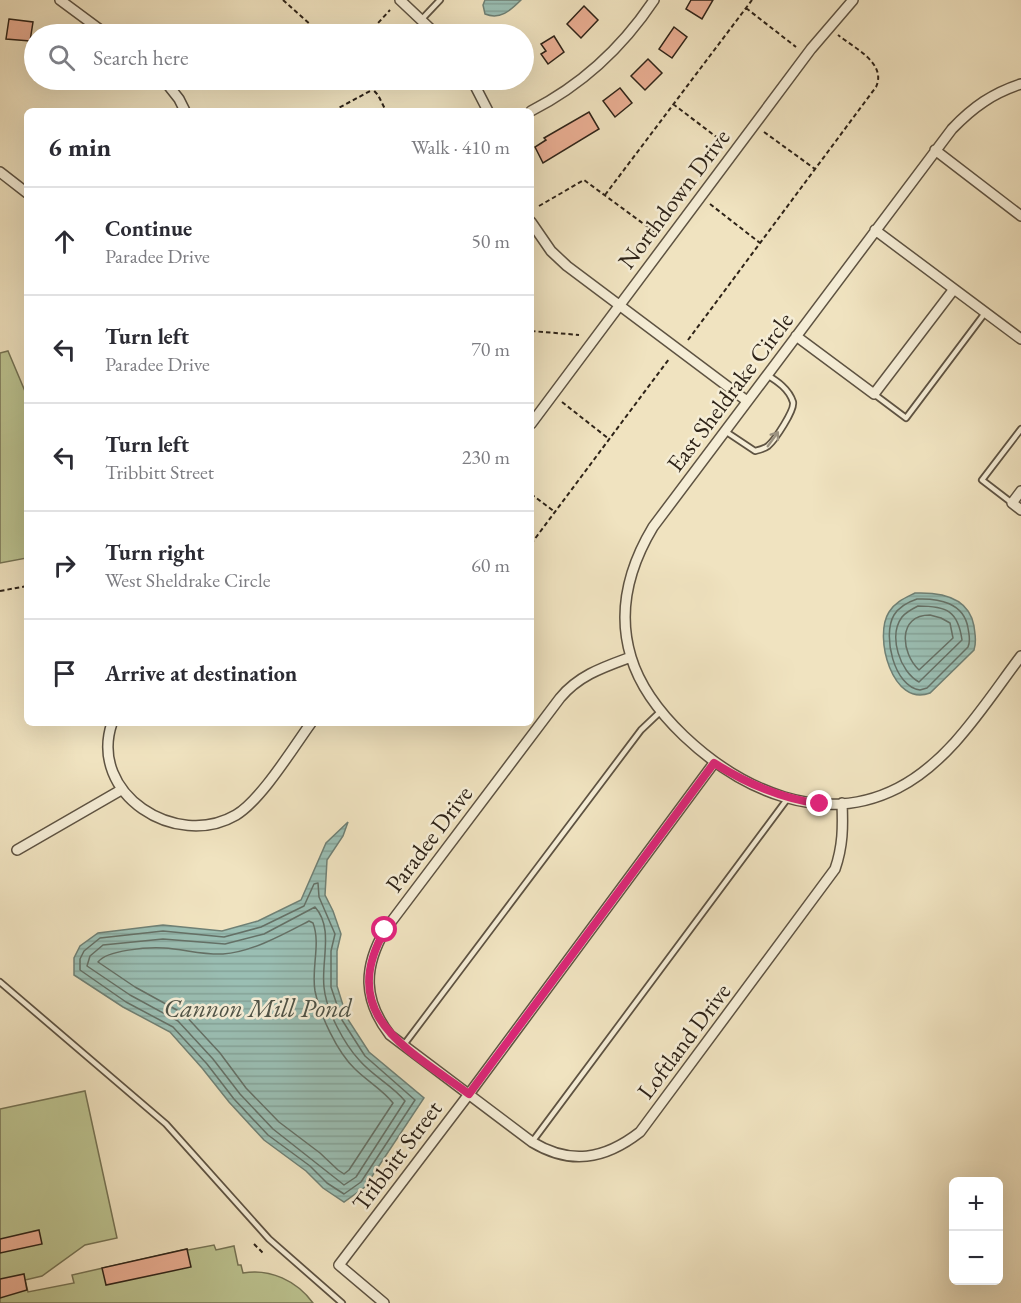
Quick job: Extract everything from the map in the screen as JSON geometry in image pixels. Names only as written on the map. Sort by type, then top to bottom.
[{"type":"street","points":[[60,0],[92,24]]},
{"type":"street","points":[[400,0],[426,24]]},
{"type":"street","points":[[534,109],[561,95],[593,72],[634,29],[654,0]]},
{"type":"street","name":"Northdown Drive","points":[[534,420],[811,49],[853,0]]},
{"type":"street","name":"East Sheldrake Circle","points":[[1021,84],[991,96],[976,106],[952,129],[795,336],[639,549],[626,591],[625,614],[626,635],[640,680],[661,711],[677,729],[714,763],[757,787],[788,798],[820,804],[842,803],[879,796],[897,789],[929,768],[954,743],[1021,656]]},
{"type":"street","points":[[172,90],[184,108]]},
{"type":"street","points":[[477,90],[486,108]]},
{"type":"street","points":[[935,150],[1021,216]]},
{"type":"street","points":[[0,172],[24,191]]},
{"type":"street","points":[[534,226],[551,251],[567,266],[747,401]]},
{"type":"street","points":[[875,230],[1021,339]]},
{"type":"street","points":[[795,336],[874,394],[954,289]]},
{"type":"street","points":[[1021,491],[1012,503],[1021,510]]},
{"type":"street","name":"Paradee Drive","points":[[469,1094],[403,1046],[383,1025],[370,996],[371,961],[381,938],[567,689],[585,676],[631,657]]},
{"type":"street","points":[[111,726],[108,741],[109,757],[121,790],[155,817],[176,825],[194,826],[211,824],[235,815],[254,801],[309,726]]},
{"type":"street","name":"Tribbitt Street","points":[[384,1303],[339,1265],[469,1094],[714,763]]},
{"type":"street","points":[[17,850],[121,790]]},
{"type":"street","name":"Loftland Drive","points":[[469,1094],[532,1142],[549,1152],[579,1157],[612,1150],[628,1142],[640,1132],[835,869],[841,853],[843,836],[842,803]]},
{"type":"lane","points":[[422,20],[440,0]]},
{"type":"lane","points":[[874,394],[906,418],[986,312]]},
{"type":"lane","points":[[725,431],[754,451],[767,447],[792,412],[794,405],[784,387],[767,375]]},
{"type":"lane","points":[[1012,503],[982,480],[1021,429]]},
{"type":"lane","points":[[403,1046],[641,730],[661,711]]},
{"type":"lane","points":[[532,1142],[788,798]]},
{"type":"lane","points":[[0,982],[166,1124],[269,1239],[342,1303]]},
{"type":"path","points":[[283,0],[310,24]]},
{"type":"path","points":[[605,195],[752,0]]},
{"type":"path","points":[[746,8],[796,47]]},
{"type":"path","points":[[377,24],[390,10]]},
{"type":"path","points":[[688,340],[879,81],[879,74],[872,61],[837,35]]},
{"type":"path","points":[[339,108],[372,90],[378,95],[384,108]]},
{"type":"path","points":[[673,104],[723,142]]},
{"type":"path","points":[[764,132],[815,169]]},
{"type":"path","points":[[539,206],[585,180],[656,233]]},
{"type":"path","points":[[710,204],[760,243]]},
{"type":"path","points":[[534,331],[579,335]]},
{"type":"path","points":[[534,540],[669,359]]},
{"type":"path","points":[[562,402],[609,439]]},
{"type":"path","points":[[534,496],[555,512]]},
{"type":"path","points":[[0,591],[24,587]]},
{"type":"path","points":[[254,1244],[264,1254]]},
{"type":"green space","points":[[8,351],[24,389],[24,559],[0,563],[0,353]]},
{"type":"green space","points":[[85,1091],[117,1238],[85,1245],[42,1276],[25,1280],[28,1292],[74,1283],[72,1275],[214,1245],[216,1250],[234,1246],[238,1265],[241,1265],[243,1273],[273,1274],[299,1288],[313,1303],[0,1303],[0,1109]]},
{"type":"water","points":[[485,0],[521,0],[509,11],[490,16],[485,14],[483,5]]},
{"type":"water","points":[[915,593],[943,595],[960,603],[971,616],[976,641],[974,650],[930,693],[917,695],[906,690],[897,681],[885,653],[883,637],[885,623],[891,609]]},
{"type":"water","name":"Cannon Mill Pond","points":[[348,822],[343,836],[327,860],[325,895],[341,934],[337,951],[337,986],[347,1018],[369,1052],[424,1098],[365,1187],[344,1202],[264,1140],[170,1032],[123,1007],[74,975],[74,958],[80,946],[98,933],[163,925],[222,931],[258,921],[301,900],[326,843]]},
{"type":"building","points":[[691,0],[713,0],[702,19],[686,9]]},
{"type":"building","points":[[584,6],[598,20],[581,38],[567,24]]},
{"type":"building","points":[[9,19],[33,22],[33,24],[24,24],[24,40],[6,39]]},
{"type":"building","points":[[674,27],[687,37],[672,58],[659,49]]},
{"type":"building","points":[[554,36],[564,52],[548,64],[541,54],[546,51],[541,44]]},
{"type":"building","points":[[648,59],[662,73],[645,90],[631,76]]},
{"type":"building","points":[[620,88],[632,103],[615,117],[603,101]]},
{"type":"building","points":[[589,112],[599,129],[543,163],[535,147],[546,140],[544,138]]},
{"type":"building","points":[[39,1230],[42,1244],[0,1253],[0,1239]]},
{"type":"building","points":[[187,1249],[191,1267],[106,1285],[102,1268]]},
{"type":"building","points":[[24,1274],[27,1290],[0,1298],[0,1279]]},
{"type":"route","points":[[385,930],[371,961],[370,996],[375,1012],[390,1035],[469,1094],[714,763],[757,787],[788,798],[820,804]]}]
